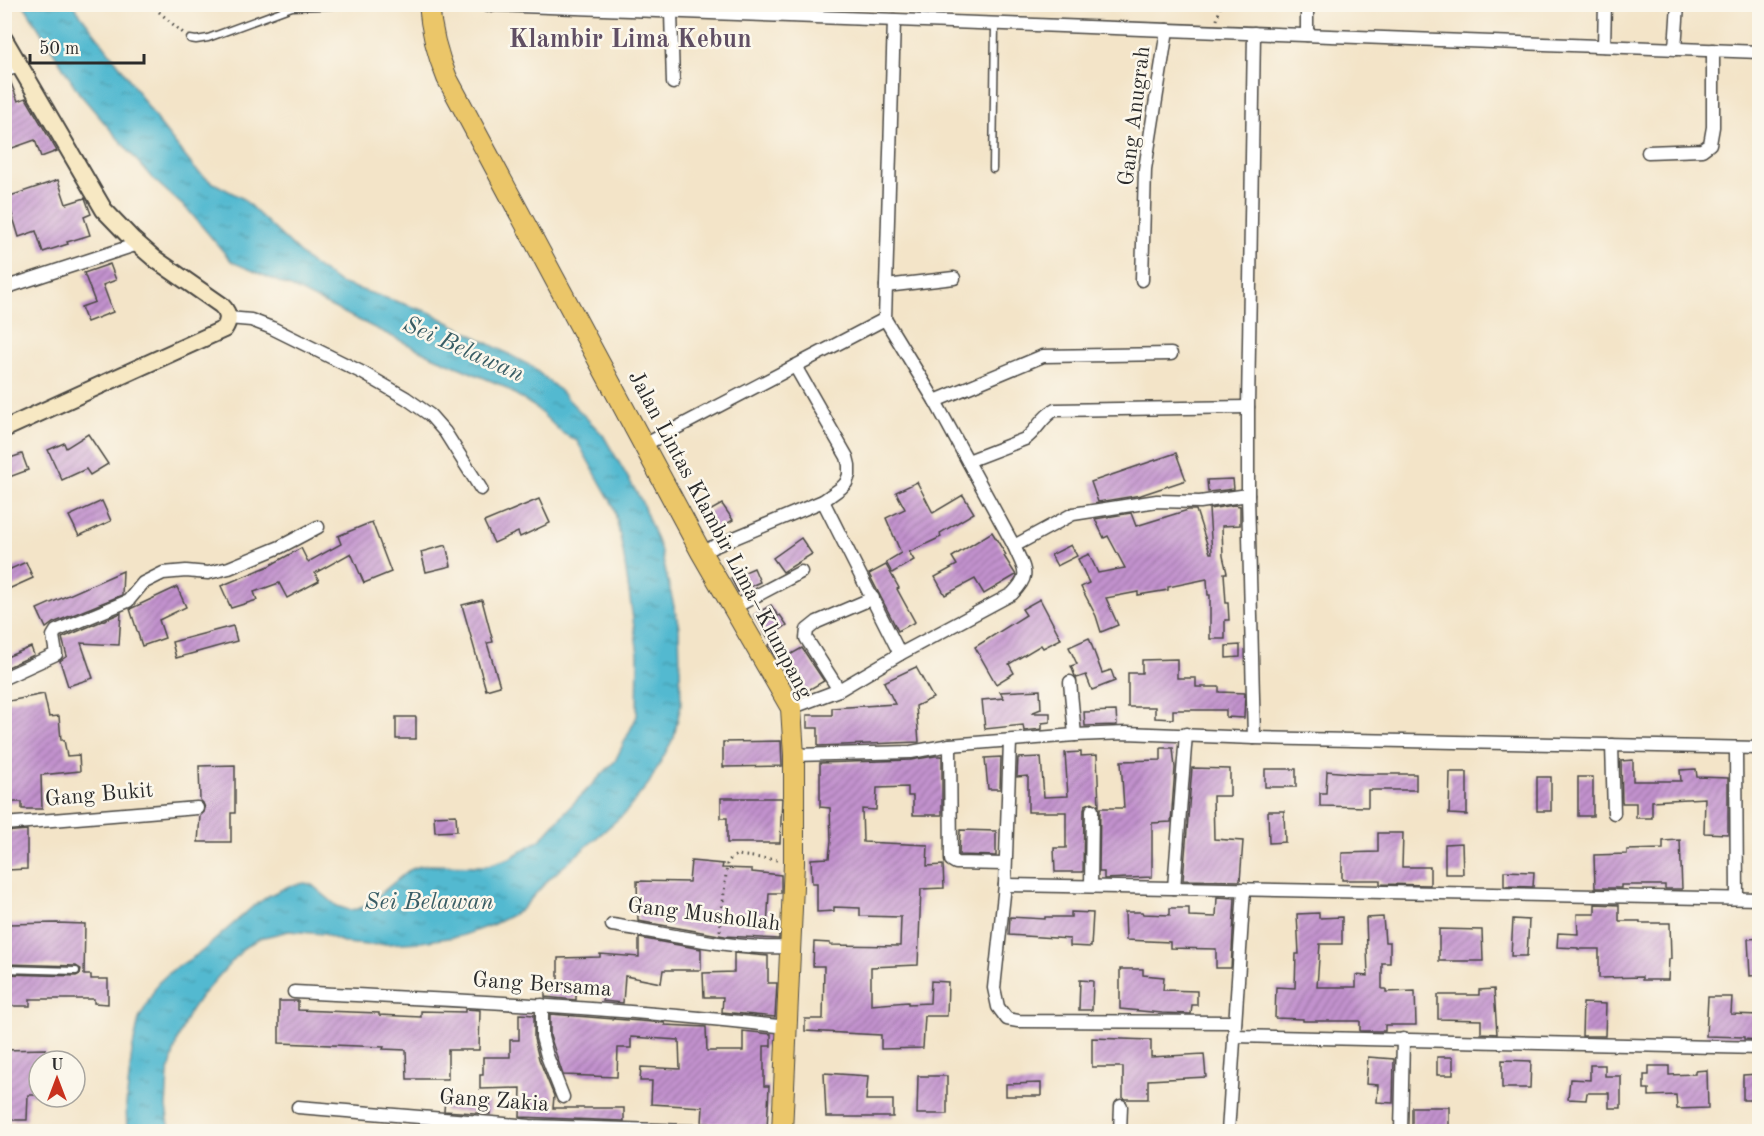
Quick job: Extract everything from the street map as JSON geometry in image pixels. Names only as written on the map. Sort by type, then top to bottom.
[{"type":"main road","name":"Jalan Lintas Klambir Lima–Klumpang","points":[[429,4],[430,22],[437,54],[447,78],[700,552],[791,708],[794,755],[794,863],[782,1131]]},
{"type":"street","points":[[468,4],[658,8],[671,12],[1760,52]]},
{"type":"street","points":[[1307,4],[1307,35]]},
{"type":"street","points":[[1604,46],[1605,4]]},
{"type":"street","points":[[1675,49],[1677,4]]},
{"type":"street","points":[[671,12],[673,83]]},
{"type":"street","points":[[791,708],[839,690],[900,654],[1012,594],[1023,583],[1024,578],[1025,571],[1014,546],[935,401],[885,319],[894,20]]},
{"type":"street","name":"Gang Anugrah","points":[[1142,280],[1145,169],[1167,30]]},
{"type":"street","points":[[1254,33],[1248,407],[1254,738]]},
{"type":"street","points":[[4,39],[12,68],[104,210],[138,244],[171,271],[221,305],[228,318],[224,329],[4,429]]},
{"type":"street","points":[[1648,152],[1702,150],[1710,144],[1713,127],[1713,50]]},
{"type":"street","points":[[4,288],[138,244]]},
{"type":"street","points":[[886,286],[954,278]]},
{"type":"street","points":[[228,318],[251,320],[272,328],[363,374],[430,415],[445,432],[481,489]]},
{"type":"street","points":[[644,445],[885,319]]},
{"type":"street","points":[[935,401],[1043,356],[1171,354]]},
{"type":"street","points":[[700,552],[823,501],[846,483],[849,475],[847,457],[795,366]]},
{"type":"street","points":[[968,461],[1031,435],[1048,414],[1055,410],[1248,407]]},
{"type":"street","points":[[1014,546],[1073,514],[1157,501],[1200,501],[1248,495]]},
{"type":"street","points":[[823,501],[900,654]]},
{"type":"street","points":[[4,678],[56,654],[53,636],[56,631],[128,601],[143,583],[163,573],[186,571],[208,573],[229,568],[280,547],[318,526]]},
{"type":"street","points":[[733,608],[801,572]]},
{"type":"street","points":[[839,690],[806,638],[807,630],[817,622],[873,598]]},
{"type":"street","points":[[1070,682],[1075,735]]},
{"type":"street","points":[[794,755],[911,752],[950,746],[1126,733],[1254,738],[1760,748]]},
{"type":"street","points":[[1174,888],[1186,734]]},
{"type":"street","points":[[1010,741],[1005,885],[994,988],[998,1007],[1007,1019],[1018,1021],[1235,1022]]},
{"type":"street","points":[[950,746],[951,860],[956,863],[1004,864]]},
{"type":"street","points":[[1612,746],[1614,813]]},
{"type":"street","points":[[1736,748],[1737,898]]},
{"type":"street","name":"Gang Bukit","points":[[4,824],[197,808]]},
{"type":"street","points":[[1091,886],[1092,810]]},
{"type":"street","points":[[1005,885],[1760,899]]},
{"type":"street","points":[[1228,1131],[1244,889]]},
{"type":"street","name":"Gang Mushollah","points":[[612,925],[719,942],[776,948],[791,947]]},
{"type":"street","name":"Gang Bersama","points":[[294,992],[543,1005],[719,1019],[787,1027]]},
{"type":"street","points":[[543,1005],[542,1037],[563,1097]]},
{"type":"street","points":[[1234,1036],[1760,1048]]},
{"type":"street","points":[[1401,1131],[1402,1039]]},
{"type":"street","points":[[1120,1131],[1121,1106]]},
{"type":"street","name":"Gang Zakia","points":[[298,1107],[530,1126],[723,1131]]},
{"type":"lane","points":[[190,39],[208,38],[292,6],[380,4]]},
{"type":"lane","points":[[993,169],[994,24]]},
{"type":"lane","points":[[4,969],[76,971]]},
{"type":"path","points":[[150,4],[190,39]]},
{"type":"path","points":[[719,942],[727,864],[731,858],[737,855],[794,863]]},
{"type":"water","name":"Sei Belawan","points":[[24,5],[73,5],[195,169],[210,181],[242,198],[309,262],[340,283],[429,312],[531,366],[557,388],[603,435],[641,500],[660,548],[679,627],[681,704],[674,737],[649,783],[625,813],[549,879],[520,911],[494,924],[461,936],[421,942],[368,945],[345,943],[324,934],[289,931],[260,938],[245,947],[200,997],[189,1013],[177,1041],[168,1075],[166,1107],[170,1131],[127,1131],[126,1105],[132,1051],[139,1019],[158,983],[171,971],[200,953],[251,908],[289,886],[305,883],[312,885],[337,906],[349,910],[358,909],[368,904],[408,871],[417,867],[428,865],[485,866],[510,858],[540,840],[615,761],[637,716],[638,654],[614,507],[577,441],[562,433],[535,407],[501,385],[434,357],[293,288],[232,262],[189,211],[151,177],[79,93]]},
{"type":"building","points":[[9,78],[18,101],[26,98],[57,151],[41,157],[35,140],[4,151],[4,79]]},
{"type":"building","points":[[58,180],[66,204],[85,198],[91,214],[84,217],[90,235],[43,252],[36,231],[19,237],[12,214],[4,216],[4,198]]},
{"type":"building","points":[[110,264],[116,280],[103,285],[113,312],[87,322],[81,307],[95,302],[84,273]]},
{"type":"building","points":[[88,434],[108,464],[90,475],[86,469],[62,480],[48,450],[64,443],[66,448]]},
{"type":"building","points":[[1176,453],[1186,480],[1141,495],[1098,502],[1091,482]]},
{"type":"building","points":[[22,454],[28,470],[4,479],[4,460]]},
{"type":"building","points":[[1233,479],[1234,489],[1208,492],[1207,480]]},
{"type":"building","points":[[917,482],[933,513],[963,495],[974,513],[940,533],[941,537],[909,552],[914,560],[892,573],[886,562],[901,553],[886,518],[905,509],[896,492]]},
{"type":"building","points":[[539,499],[550,523],[520,537],[518,532],[494,543],[484,522]]},
{"type":"building","points":[[102,501],[111,521],[79,536],[69,516]]},
{"type":"building","points":[[722,504],[733,520],[717,530],[706,513]]},
{"type":"building","points":[[1240,506],[1240,525],[1222,526],[1229,620],[1225,620],[1225,639],[1210,639],[1210,595],[1208,595],[1207,579],[1168,587],[1168,590],[1138,595],[1138,592],[1106,598],[1118,625],[1101,632],[1096,616],[1081,587],[1089,583],[1078,559],[1089,554],[1098,573],[1125,568],[1108,536],[1104,538],[1095,519],[1131,513],[1136,526],[1188,510],[1196,510],[1210,553],[1212,553],[1209,509]]},
{"type":"building","points":[[372,522],[391,572],[364,583],[351,553],[315,573],[319,581],[287,598],[279,583],[254,592],[257,600],[231,608],[221,586],[269,566],[301,548],[308,562],[341,544],[338,536]]},
{"type":"building","points":[[992,532],[1016,575],[984,594],[975,579],[945,595],[935,577],[957,565],[952,557]]},
{"type":"building","points":[[801,538],[812,554],[783,572],[773,558]]},
{"type":"building","points":[[446,545],[451,566],[426,572],[421,552]]},
{"type":"building","points":[[1071,545],[1077,556],[1057,566],[1051,555]]},
{"type":"building","points":[[26,562],[33,578],[4,591],[4,572]]},
{"type":"building","points":[[886,565],[915,622],[898,631],[869,574]]},
{"type":"building","points":[[754,568],[760,582],[738,592],[731,578]]},
{"type":"building","points":[[123,571],[122,595],[46,628],[37,609]]},
{"type":"building","points":[[177,587],[186,607],[159,620],[165,638],[142,646],[130,609]]},
{"type":"building","points":[[1040,599],[1061,639],[1043,648],[1041,645],[1009,664],[1014,673],[996,684],[975,647],[1026,615],[1022,609]]},
{"type":"building","points":[[482,600],[493,642],[487,643],[500,686],[486,690],[462,605]]},
{"type":"building","points":[[771,605],[787,625],[768,638],[754,615]]},
{"type":"building","points":[[121,613],[119,645],[81,643],[93,678],[68,686],[60,661],[67,656],[62,638]]},
{"type":"building","points":[[233,626],[237,641],[176,658],[172,642]]},
{"type":"building","points":[[1089,638],[1102,673],[1111,670],[1115,681],[1092,690],[1086,675],[1077,678],[1075,676],[1071,666],[1077,664],[1069,647]]},
{"type":"building","points":[[776,640],[785,653],[776,658],[769,645]]},
{"type":"building","points":[[1240,645],[1240,657],[1226,658],[1226,646]]},
{"type":"building","points":[[31,647],[34,655],[8,667],[4,658]]},
{"type":"building","points":[[802,648],[824,681],[798,696],[779,661]]},
{"type":"building","points":[[1177,659],[1177,678],[1196,678],[1196,687],[1219,687],[1219,692],[1245,693],[1244,718],[1226,717],[1226,710],[1173,710],[1173,719],[1155,718],[1155,707],[1128,707],[1128,673],[1142,673],[1142,660]]},
{"type":"building","points":[[916,667],[933,698],[916,706],[919,742],[818,746],[818,728],[807,728],[807,715],[832,715],[832,708],[895,704],[884,682]]},
{"type":"building","points":[[1040,690],[1041,709],[1031,713],[1050,713],[1050,722],[1042,723],[1042,729],[1024,731],[1023,725],[985,729],[982,700],[1004,698],[1000,692]]},
{"type":"building","points":[[44,694],[49,717],[59,716],[61,740],[64,740],[67,756],[79,755],[80,771],[41,775],[42,809],[22,809],[22,802],[4,802],[4,702]]},
{"type":"building","points":[[1116,711],[1117,725],[1085,726],[1084,712]]},
{"type":"building","points":[[396,717],[416,717],[416,739],[396,739]]},
{"type":"building","points":[[781,741],[782,766],[723,767],[723,742]]},
{"type":"building","points":[[1161,748],[1173,748],[1175,768],[1171,822],[1152,823],[1152,877],[1104,879],[1104,872],[1099,872],[1100,808],[1124,808],[1121,761],[1161,760]]},
{"type":"building","points":[[1081,752],[1081,756],[1097,755],[1099,806],[1092,802],[1085,805],[1084,809],[1083,872],[1055,872],[1054,848],[1066,848],[1066,812],[1028,812],[1028,776],[1017,777],[1018,758],[1041,757],[1044,797],[1068,796],[1065,753]]},
{"type":"building","points":[[942,756],[942,815],[913,815],[913,796],[908,796],[908,787],[877,788],[876,810],[862,809],[863,842],[928,845],[927,866],[943,865],[944,888],[921,889],[918,965],[871,967],[871,1005],[930,1003],[931,981],[948,982],[947,1016],[925,1016],[923,1048],[881,1049],[881,1035],[805,1031],[805,1019],[823,1019],[824,966],[813,966],[814,942],[830,943],[830,945],[900,946],[901,917],[860,916],[860,908],[834,907],[834,911],[817,912],[817,883],[812,883],[811,859],[829,858],[831,841],[830,808],[820,807],[820,763],[911,760]]},
{"type":"building","points":[[1001,757],[1000,789],[988,789],[985,758]]},
{"type":"building","points":[[1633,760],[1633,781],[1681,781],[1680,770],[1696,769],[1697,777],[1728,778],[1728,834],[1704,833],[1705,798],[1652,801],[1652,818],[1636,818],[1636,803],[1622,803],[1621,761]]},
{"type":"building","points":[[235,765],[235,813],[231,813],[231,842],[198,842],[200,816],[205,808],[200,800],[199,766]]},
{"type":"building","points":[[1192,768],[1230,769],[1230,796],[1213,796],[1214,839],[1243,841],[1240,881],[1183,880]]},
{"type":"building","points":[[1265,769],[1296,769],[1296,787],[1265,787]]},
{"type":"building","points":[[1327,771],[1361,774],[1416,774],[1416,790],[1368,790],[1368,807],[1320,806],[1320,793],[1326,793]]},
{"type":"building","points":[[1450,772],[1467,772],[1467,815],[1449,814]]},
{"type":"building","points":[[1537,777],[1551,777],[1551,811],[1537,811]]},
{"type":"building","points":[[1578,777],[1593,777],[1593,816],[1578,816]]},
{"type":"building","points":[[721,798],[782,798],[780,843],[727,843],[727,818],[721,818]]},
{"type":"building","points":[[1268,811],[1284,811],[1285,842],[1269,843]]},
{"type":"building","points":[[456,815],[457,831],[435,832],[434,816]]},
{"type":"building","points":[[27,830],[27,869],[7,870],[4,832]]},
{"type":"building","points":[[960,830],[996,831],[996,856],[959,855]]},
{"type":"building","points":[[1378,833],[1403,833],[1402,867],[1430,867],[1430,885],[1380,884],[1380,880],[1342,880],[1342,853],[1378,852]]},
{"type":"building","points":[[1680,840],[1682,889],[1665,889],[1665,885],[1621,885],[1621,888],[1595,888],[1594,855],[1627,854],[1627,850],[1663,849],[1663,841]]},
{"type":"building","points":[[1462,843],[1463,874],[1445,874],[1445,844]]},
{"type":"building","points":[[691,861],[723,864],[722,868],[752,869],[752,872],[781,875],[781,893],[769,893],[767,929],[779,930],[779,939],[725,936],[638,921],[637,881],[689,882]]},
{"type":"building","points":[[1504,871],[1534,872],[1533,887],[1504,886]]},
{"type":"building","points":[[1217,897],[1235,898],[1231,968],[1216,968],[1216,949],[1170,948],[1170,942],[1126,940],[1125,912],[1170,915],[1170,908],[1189,908],[1189,916],[1216,917]]},
{"type":"building","points":[[1595,904],[1619,905],[1619,921],[1670,923],[1671,959],[1669,959],[1668,980],[1642,980],[1642,977],[1599,978],[1599,949],[1557,947],[1558,933],[1578,934],[1577,914],[1595,914]]},
{"type":"building","points":[[1071,912],[1093,913],[1091,947],[1070,946],[1070,939],[1009,935],[1010,917],[1045,919],[1045,917],[1071,917]]},
{"type":"building","points":[[1319,913],[1319,918],[1342,917],[1342,944],[1320,944],[1317,987],[1356,987],[1356,975],[1368,976],[1366,918],[1383,917],[1385,942],[1390,942],[1390,963],[1382,963],[1382,989],[1386,989],[1386,992],[1415,991],[1416,1025],[1385,1025],[1385,1031],[1360,1031],[1360,1021],[1303,1021],[1303,1019],[1275,1018],[1276,987],[1295,988],[1296,954],[1299,954],[1297,914]]},
{"type":"building","points":[[1513,919],[1529,920],[1527,956],[1511,956]]},
{"type":"building","points":[[7,924],[85,924],[84,975],[91,975],[91,979],[108,979],[108,1004],[94,1003],[94,999],[30,999],[30,1006],[4,1006],[4,974],[76,976],[80,974],[81,969],[76,966],[7,964]]},
{"type":"building","points":[[1439,929],[1482,930],[1483,961],[1439,961]]},
{"type":"building","points":[[639,938],[701,949],[701,970],[663,970],[661,983],[625,976],[623,1003],[603,1001],[604,993],[576,989],[576,1000],[545,997],[545,989],[558,989],[558,958],[600,957],[600,954],[639,957]]},
{"type":"building","points":[[1760,938],[1760,975],[1750,976],[1748,939]]},
{"type":"building","points":[[734,953],[768,956],[768,983],[777,983],[775,1017],[722,1012],[723,997],[704,997],[703,973],[734,972]]},
{"type":"building","points":[[1120,969],[1143,969],[1143,975],[1164,977],[1163,990],[1197,991],[1197,1005],[1192,1005],[1191,1014],[1120,1009]]},
{"type":"building","points":[[1080,980],[1093,981],[1092,1010],[1079,1010]]},
{"type":"building","points":[[1494,989],[1497,1034],[1481,1033],[1481,1020],[1438,1019],[1438,995],[1479,995],[1479,990]]},
{"type":"building","points":[[1708,997],[1732,997],[1731,1014],[1760,1015],[1760,1040],[1744,1039],[1744,1037],[1706,1036]]},
{"type":"building","points":[[279,1001],[298,1001],[298,1010],[421,1017],[421,1011],[480,1010],[479,1050],[448,1050],[448,1079],[407,1079],[406,1050],[279,1043]]},
{"type":"building","points":[[1583,1003],[1606,1004],[1605,1036],[1582,1036]]},
{"type":"building","points":[[519,1014],[534,1015],[534,1039],[539,1059],[554,1096],[553,1108],[624,1108],[624,1121],[520,1117],[521,1088],[480,1089],[483,1057],[510,1057],[510,1040],[519,1040]]},
{"type":"building","points":[[550,1014],[706,1027],[707,1051],[743,1051],[743,1031],[771,1034],[771,1046],[764,1046],[764,1086],[769,1086],[767,1130],[731,1129],[724,1124],[702,1123],[703,1107],[651,1104],[652,1081],[640,1081],[641,1067],[680,1069],[679,1040],[631,1037],[631,1048],[618,1048],[617,1077],[563,1075],[550,1036]]},
{"type":"building","points":[[1092,1038],[1151,1040],[1151,1057],[1204,1054],[1206,1077],[1148,1080],[1148,1099],[1125,1099],[1123,1098],[1123,1067],[1092,1067]]},
{"type":"building","points":[[27,1049],[27,1120],[4,1120],[4,1050]]},
{"type":"building","points":[[1368,1057],[1394,1059],[1393,1103],[1377,1102],[1378,1085],[1366,1084]]},
{"type":"building","points":[[1437,1057],[1453,1057],[1453,1075],[1437,1075]]},
{"type":"building","points":[[1502,1060],[1531,1061],[1530,1088],[1502,1088]]},
{"type":"building","points":[[1590,1065],[1605,1065],[1605,1076],[1621,1076],[1621,1108],[1609,1108],[1609,1093],[1587,1093],[1586,1100],[1568,1099],[1570,1079],[1590,1080]]},
{"type":"building","points":[[1649,1066],[1669,1066],[1669,1075],[1695,1074],[1695,1071],[1707,1070],[1708,1108],[1677,1109],[1676,1095],[1649,1096],[1649,1089],[1644,1089],[1644,1075],[1649,1075]]},
{"type":"building","points":[[824,1073],[868,1076],[866,1100],[893,1100],[893,1117],[826,1117]]},
{"type":"building","points":[[1759,1074],[1760,1100],[1743,1100],[1743,1075]]},
{"type":"building","points":[[918,1076],[947,1076],[947,1114],[917,1114]]},
{"type":"building","points":[[1041,1083],[1041,1096],[1006,1096],[1006,1084]]},
{"type":"building","points":[[445,1099],[490,1102],[490,1114],[444,1111]]},
{"type":"building","points":[[1412,1107],[1449,1107],[1449,1128],[1412,1128]]},
{"type":"district","name":"Klambir Lima Kebun","points":[[630,40]]}]
